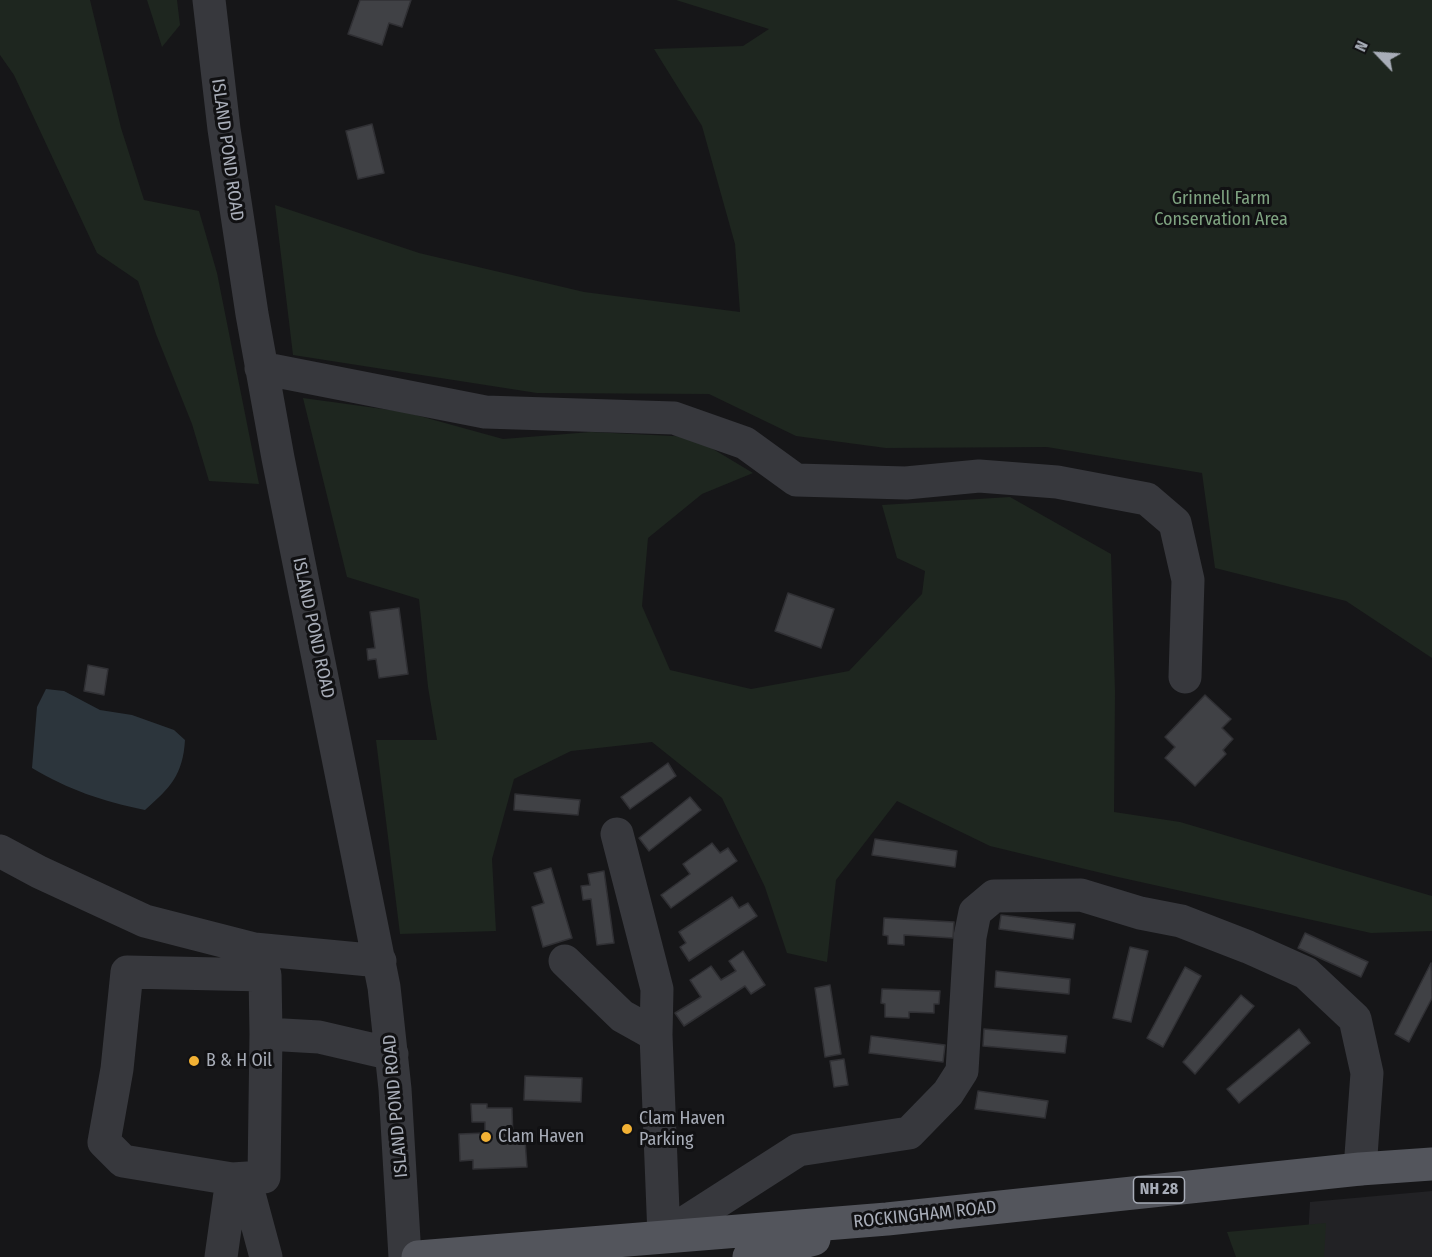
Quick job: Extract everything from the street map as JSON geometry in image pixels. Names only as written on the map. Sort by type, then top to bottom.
[{"type":"main road","name":"ROCKINGHAM ROAD","points":[[418,1257],[887,1219],[1360,1169],[1432,1164]]},
{"type":"main road","name":"NH 28","points":[[749,1257],[887,1219]]},
{"type":"street","name":"ISLAND POND ROAD","points":[[209,0],[231,185],[261,368],[380,961],[392,1054],[405,1257]]},
{"type":"street","points":[[261,368],[485,412],[674,418],[744,443],[796,480],[906,483],[979,476],[1057,482],[1147,499],[1175,523],[1188,580],[1185,677]]},
{"type":"street","points":[[617,834],[657,989],[656,1035],[664,1236]]},
{"type":"street","points":[[0,851],[39,872],[145,921],[254,949],[380,961]]},
{"type":"street","points":[[664,1236],[798,1150],[909,1133],[948,1093],[962,1071],[975,912],[994,896],[1081,895],[1140,913],[1181,921],[1248,947],[1306,974],[1355,1019],[1367,1073],[1360,1169]]},
{"type":"street","points":[[565,962],[622,1016],[656,1035]]},
{"type":"street","points":[[127,972],[266,975],[264,1177],[238,1179],[123,1161],[104,1142],[117,1070],[127,972]]},
{"type":"street","points":[[266,1034],[319,1037],[392,1054]]},
{"type":"street","points":[[221,1257],[238,1179]]},
{"type":"street","points":[[238,1179],[266,1257]]},
{"type":"shaded area","points":[[46,689],[64,691],[100,710],[132,715],[174,730],[185,740],[178,772],[162,795],[145,810],[86,794],[59,783],[32,768],[37,707]]},
{"type":"shaded area","points":[[1432,1191],[1432,1257],[1307,1257],[1310,1202]]},
{"type":"green space","points":[[0,0],[90,0],[121,128],[144,200],[199,211],[217,273],[259,484],[209,481],[192,424],[156,334],[138,281],[97,253],[14,75],[0,55]]},
{"type":"green space","points":[[147,0],[177,0],[180,25],[162,47]]},
{"type":"green space","name":"Grinnell Farm Conservation Area","points":[[676,0],[1432,0],[1432,658],[1346,601],[1215,568],[1202,473],[1047,447],[886,448],[796,436],[709,394],[537,393],[293,355],[275,205],[419,253],[584,292],[740,312],[735,244],[702,126],[654,49],[743,46],[769,29]]},
{"type":"green space","points":[[303,398],[405,412],[503,439],[591,432],[693,437],[753,473],[702,494],[648,538],[642,606],[670,670],[751,689],[849,671],[922,594],[925,571],[897,558],[882,505],[1010,497],[1111,554],[1115,692],[1114,812],[1180,822],[1432,896],[1432,931],[1371,933],[990,846],[897,801],[836,880],[827,962],[787,953],[765,887],[722,798],[652,742],[571,751],[514,779],[492,859],[496,931],[400,934],[376,740],[437,740],[428,687],[419,599],[347,577]]},
{"type":"green space","points":[[1326,1223],[1324,1257],[1236,1257],[1227,1232]]},
{"type":"building","points":[[360,0],[411,0],[402,27],[389,23],[382,45],[348,34]]},
{"type":"building","points":[[372,124],[384,173],[358,179],[346,131]]},
{"type":"building","points":[[788,593],[834,609],[821,648],[775,631]]},
{"type":"building","points":[[399,608],[408,674],[379,678],[376,659],[368,660],[367,649],[375,648],[370,612]]},
{"type":"building","points":[[88,665],[108,669],[104,695],[84,691]]},
{"type":"building","points":[[1205,695],[1231,719],[1222,728],[1233,739],[1223,750],[1226,754],[1195,786],[1165,758],[1175,747],[1165,737]]},
{"type":"building","points":[[668,763],[676,776],[630,809],[621,797]]},
{"type":"building","points":[[515,794],[580,800],[578,815],[514,810]]},
{"type":"building","points":[[690,797],[701,810],[649,851],[639,838]]},
{"type":"building","points":[[875,839],[957,851],[955,867],[872,855]]},
{"type":"building","points":[[712,843],[720,853],[728,848],[737,861],[671,908],[661,895],[690,874],[683,864]]},
{"type":"building","points":[[551,868],[572,938],[543,947],[532,907],[544,903],[534,873]]},
{"type":"building","points":[[604,871],[614,943],[597,945],[591,899],[583,900],[581,886],[590,885],[588,874]]},
{"type":"building","points":[[732,897],[739,908],[748,903],[757,916],[689,961],[680,947],[686,943],[679,932]]},
{"type":"building","points":[[1001,915],[1075,924],[1073,939],[999,929]]},
{"type":"building","points":[[884,918],[954,922],[953,938],[904,935],[904,945],[888,944],[888,936],[883,935]]},
{"type":"building","points":[[1305,933],[1368,962],[1361,977],[1298,948]]},
{"type":"building","points":[[1130,947],[1148,951],[1131,1022],[1113,1018]]},
{"type":"building","points":[[743,951],[765,985],[751,994],[745,986],[684,1026],[675,1013],[701,997],[690,980],[711,966],[721,980],[736,971],[729,961]]},
{"type":"building","points":[[1431,963],[1432,998],[1409,1042],[1395,1034]]},
{"type":"building","points":[[1185,967],[1201,976],[1163,1047],[1147,1038]]},
{"type":"building","points":[[996,971],[1070,979],[1069,994],[995,987]]},
{"type":"building","points":[[830,985],[841,1054],[825,1057],[815,988]]},
{"type":"building","points":[[882,989],[940,991],[939,1004],[934,1004],[934,1013],[909,1012],[909,1018],[885,1017],[885,1004],[881,1003]]},
{"type":"building","points":[[1241,995],[1254,1006],[1195,1074],[1183,1062]]},
{"type":"building","points":[[984,1029],[1067,1036],[1065,1053],[983,1046]]},
{"type":"building","points":[[1299,1029],[1310,1043],[1239,1103],[1227,1089]]},
{"type":"building","points":[[871,1036],[945,1045],[943,1062],[869,1053]]},
{"type":"building","points":[[844,1059],[848,1085],[834,1087],[830,1061]]},
{"type":"building","points":[[525,1076],[582,1078],[581,1102],[524,1100]]},
{"type":"building","points":[[978,1091],[1048,1101],[1045,1118],[975,1109]]},
{"type":"building","name":"Clam Haven","points":[[471,1104],[487,1104],[487,1108],[512,1108],[513,1141],[525,1140],[527,1167],[473,1169],[473,1160],[460,1161],[459,1134],[485,1133],[485,1122],[472,1122]]},
{"type":"place","name":"B & H Oil","points":[[194,1061]]},
{"type":"place","name":"Clam Haven Parking","points":[[627,1129]]},
{"type":"place","name":"Clam Haven","points":[[486,1137]]}]
